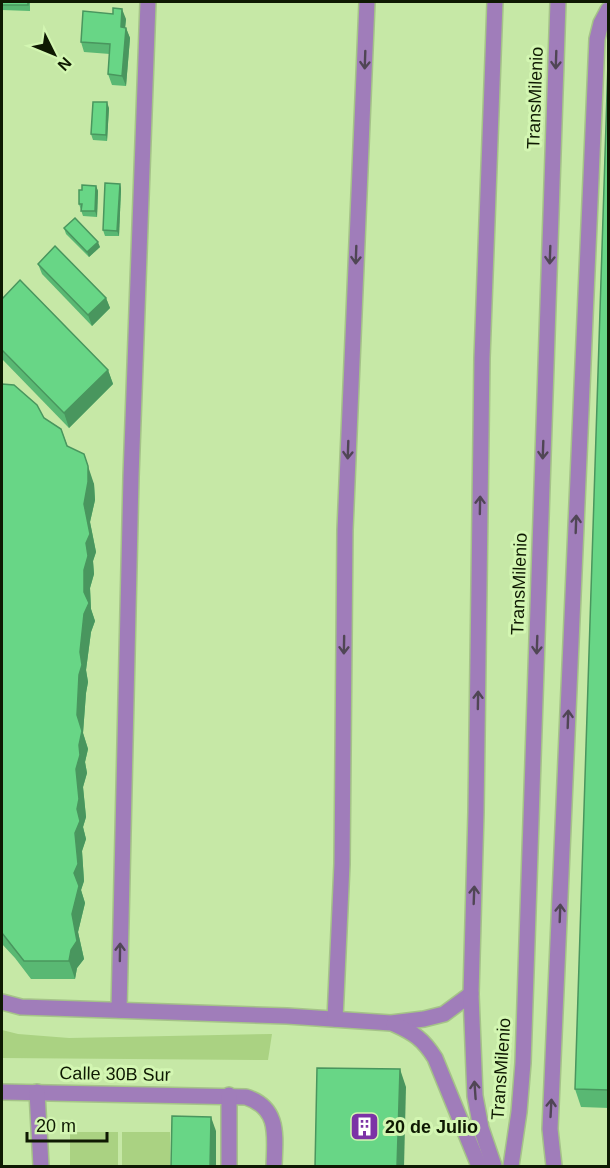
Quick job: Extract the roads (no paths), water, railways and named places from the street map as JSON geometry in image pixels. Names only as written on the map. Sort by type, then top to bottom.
[{"type":"street","points":[[119,1010],[132,466],[148,2]]},
{"type":"street","points":[[335,1019],[342,864],[345,530],[367,2]]},
{"type":"street","name":"TransMilenio","points":[[494,1167],[481,1128],[475,1096],[471,994],[476,812],[482,358],[495,2]]},
{"type":"street","name":"TransMilenio","points":[[511,1167],[523,1063],[558,2]]},
{"type":"street","points":[[554,1167],[550,1129],[597,39],[601,23],[609,10]]},
{"type":"street","name":"TransMilenio","points":[[2,1002],[21,1007],[391,1023],[444,1014],[471,994]]},
{"type":"street","name":"TransMilenio","points":[[391,1023],[412,1032],[435,1058],[478,1167]]},
{"type":"street","name":"Calle 30B Sur","points":[[2,1092],[229,1095]]},
{"type":"street","points":[[37,1092],[41,1167]]},
{"type":"street","points":[[229,1167],[229,1095],[255,1100],[263,1104],[268,1111],[275,1136],[274,1167]]},
{"type":"place","name":"20 de Julio","points":[[364,1127]]}]
